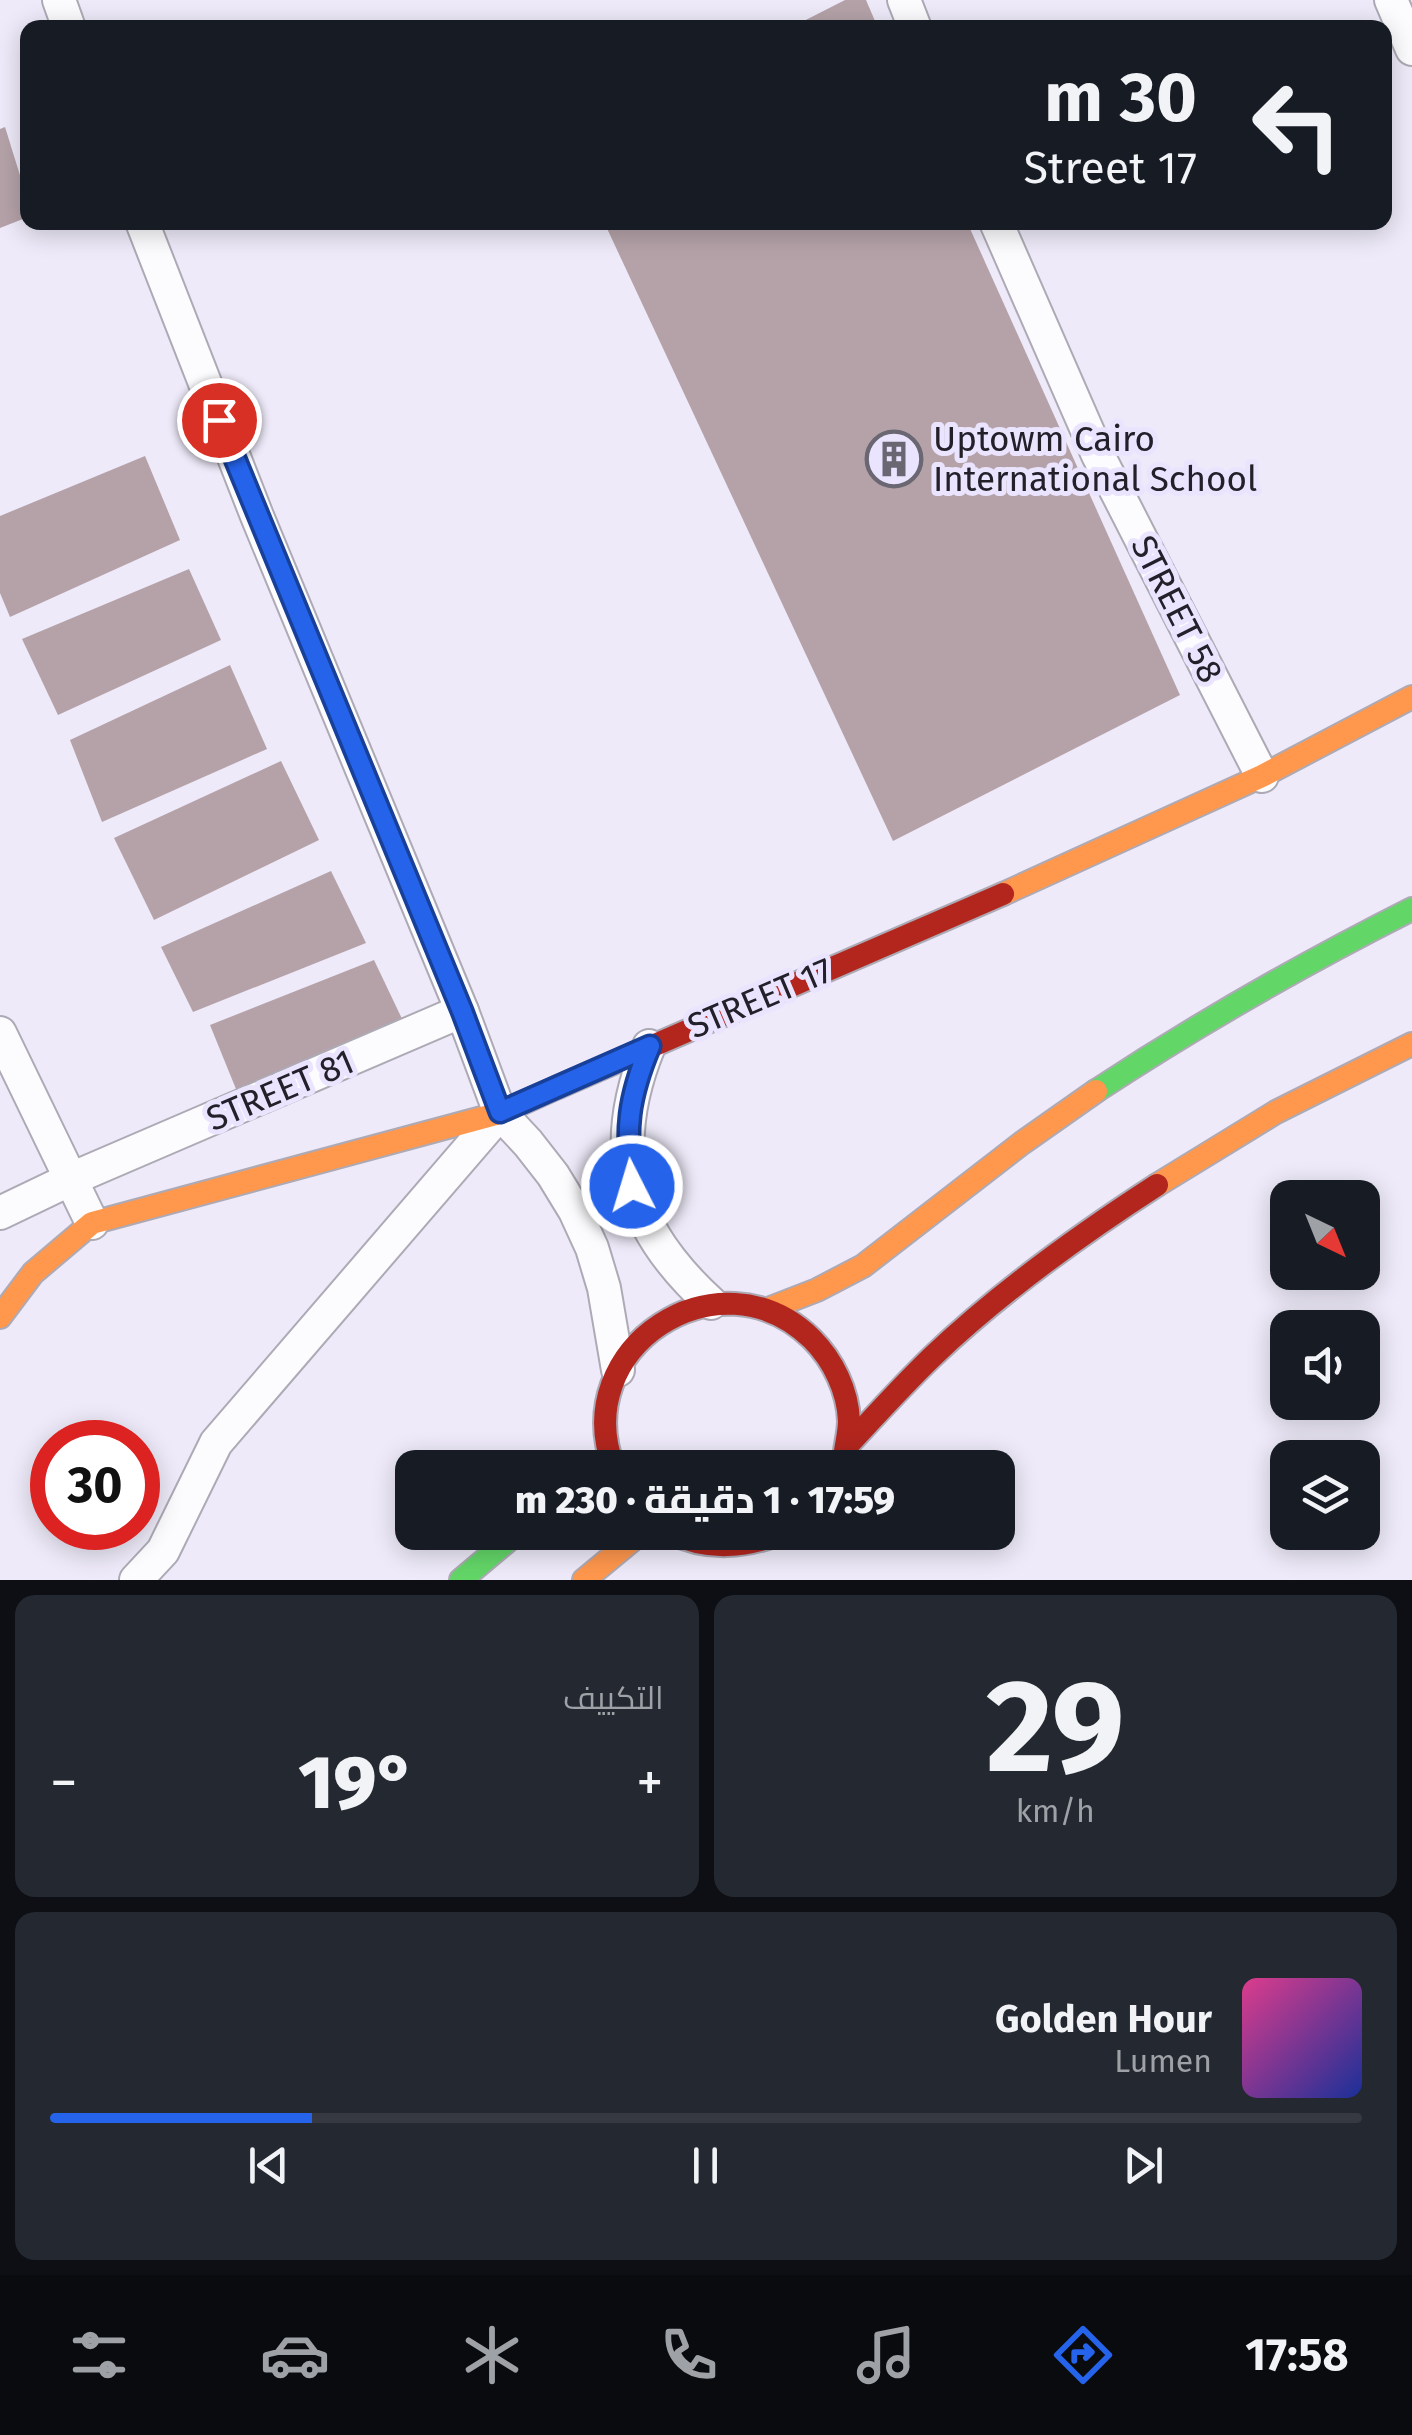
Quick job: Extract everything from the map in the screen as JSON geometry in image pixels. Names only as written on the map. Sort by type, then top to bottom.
[{"type":"main road","name":"STREET 17","points":[[0,1317],[33,1273],[92,1224],[500,1112],[1012,890],[1262,776],[1412,698]]},
{"type":"main road","points":[[768,1309],[833,1284],[863,1266],[1044,1127],[1192,1029],[1412,909]]},
{"type":"main road","points":[[850,1450],[933,1356],[1023,1280],[1094,1228],[1241,1133],[1412,1044]]},
{"type":"main road","points":[[606,1450],[608,1398],[618,1370],[641,1338],[673,1315],[711,1303],[740,1303],[768,1309],[806,1330],[834,1362],[848,1402],[845,1450]]},
{"type":"main road","points":[[462,1580],[497,1550]]},
{"type":"main road","points":[[584,1580],[620,1550]]},
{"type":"street","points":[[1391,0],[1412,49]]},
{"type":"street","points":[[145,230],[500,1112],[554,1175],[592,1248],[604,1288],[618,1370]]},
{"type":"street","name":"STREET 58","points":[[1000,230],[1098,455],[1262,776]]},
{"type":"street","name":"STREET 81","points":[[0,1213],[462,1011]]},
{"type":"street","points":[[0,1033],[92,1224]]},
{"type":"street","points":[[650,1046],[636,1079],[628,1114],[632,1186],[644,1220],[662,1250],[711,1303]]},
{"type":"street","points":[[136,1580],[163,1551],[216,1443],[500,1112]]},
{"type":"building","points":[[845,0],[866,0],[875,20],[806,20]]},
{"type":"building","points":[[5,127],[20,175],[20,220],[0,228],[0,129]]},
{"type":"building","name":"Uptowm Cairo International School","points":[[608,230],[971,230],[1180,695],[893,841]]},
{"type":"building","points":[[145,456],[180,540],[10,617],[0,593],[0,516]]},
{"type":"building","points":[[189,569],[221,640],[58,715],[22,639]]},
{"type":"building","points":[[230,665],[267,749],[102,822],[70,740]]},
{"type":"building","points":[[281,761],[319,840],[154,920],[114,838]]},
{"type":"building","points":[[331,871],[366,943],[193,1012],[161,947]]},
{"type":"building","points":[[374,960],[404,1023],[238,1094],[210,1025]]},
{"type":"traffic: fast","points":[[1096,1091],[1251,996],[1412,909]]},
{"type":"traffic: fast","points":[[461,1580],[497,1550]]},
{"type":"traffic: slow","points":[[1003,894],[1262,776],[1412,697]]},
{"type":"traffic: slow","points":[[1157,1185],[1276,1112],[1412,1044]]},
{"type":"traffic: slow","points":[[0,1317],[33,1273],[92,1223],[500,1113],[558,1087]]},
{"type":"traffic: slow","points":[[768,1309],[863,1266],[1096,1091]]},
{"type":"traffic: slow","points":[[584,1580],[620,1550]]},
{"type":"traffic: jam","points":[[558,1087],[1003,894]]},
{"type":"traffic: jam","points":[[848,1445],[921,1368],[1012,1287],[1157,1185]]},
{"type":"traffic: jam","points":[[610,1450],[605,1424],[612,1384],[631,1350],[661,1324],[696,1308],[735,1304],[775,1313],[812,1339],[826,1356],[838,1377],[848,1410],[845,1450]]},
{"type":"place","name":"Uptowm Cairo International School","points":[[894,459]]},
{"type":"route","points":[[219,420],[500,1112],[650,1046],[636,1079],[628,1114],[632,1186]]}]
